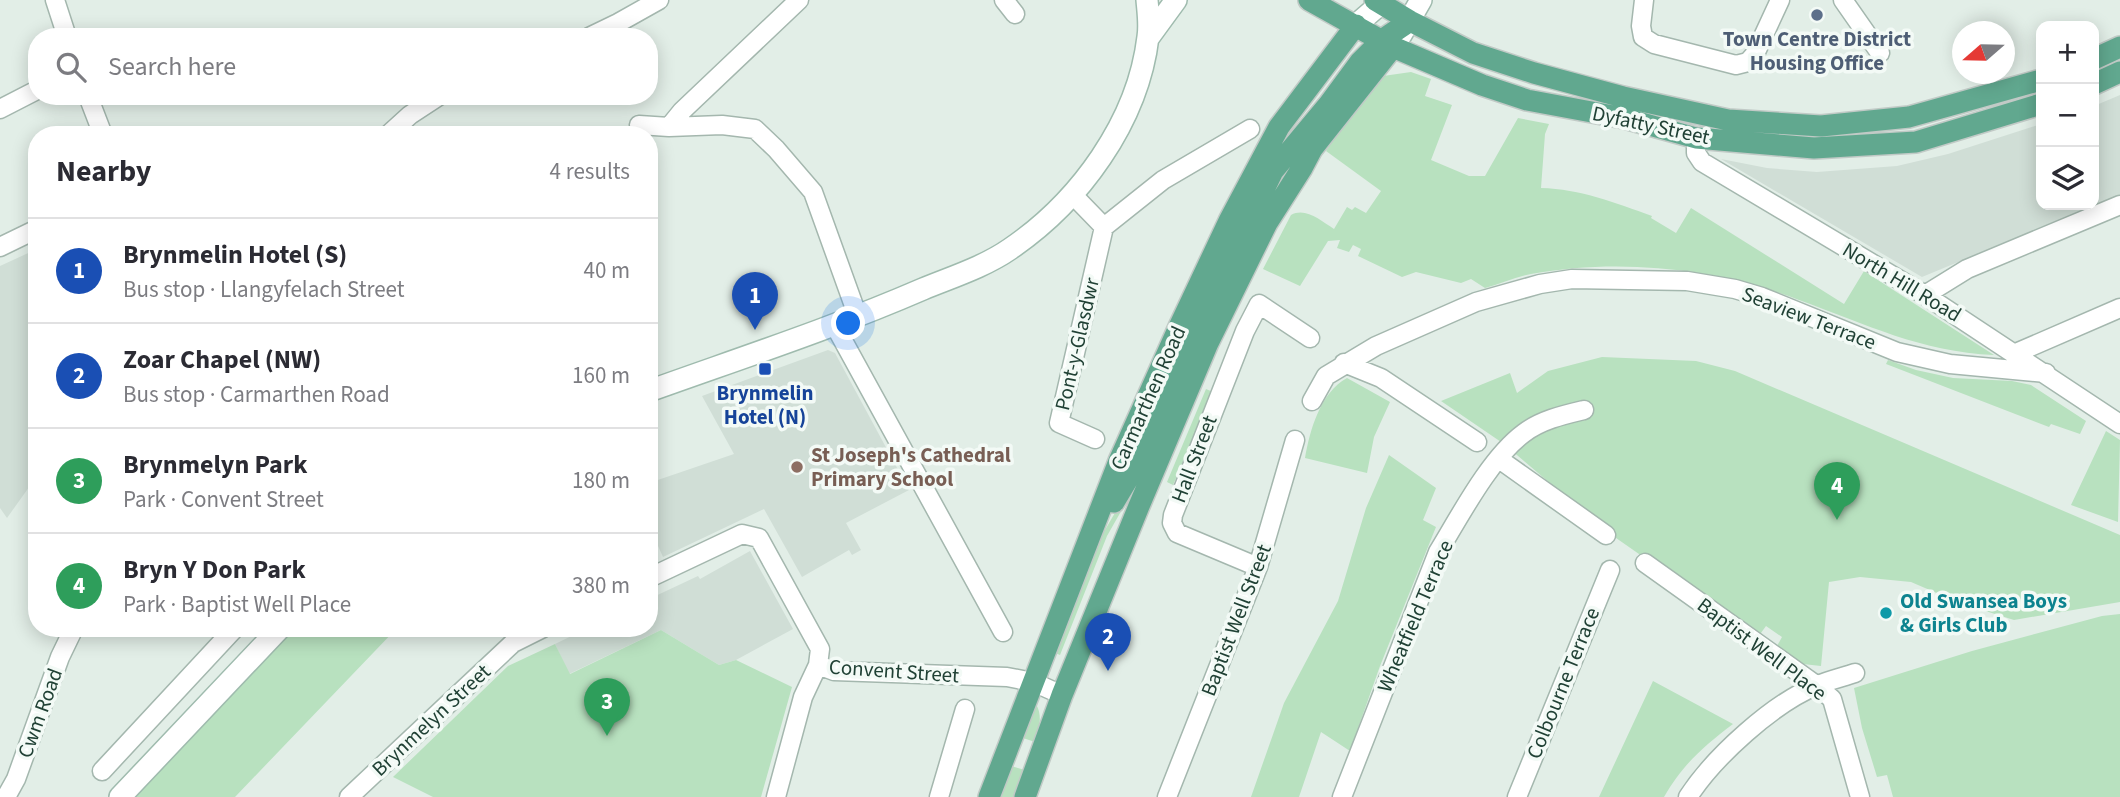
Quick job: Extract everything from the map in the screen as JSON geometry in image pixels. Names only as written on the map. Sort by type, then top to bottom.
[{"type":"main road","points":[[658,388],[858,317],[1008,251],[1038,229],[1072,194],[1116,135],[1137,84],[1149,37],[1147,0]]},
{"type":"main road","points":[[1149,37],[1176,0]]},
{"type":"main road","name":"Dyfatty Street","points":[[1309,0],[1387,43],[1482,85],[1527,100],[1624,118],[1696,138],[1814,148],[1916,142],[2036,106]]},
{"type":"main road","points":[[1089,541],[1135,467],[1175,373],[1273,171],[1360,62],[1387,43],[1410,21],[1421,0]]},
{"type":"main road","points":[[1356,24],[1380,1]]},
{"type":"main road","name":"Dyfatty Street","points":[[1380,1],[1410,21],[1473,53],[1623,97],[1728,120],[1821,126],[1909,117],[2036,81]]},
{"type":"main road","name":"Carmarthen Road","points":[[989,797],[1124,450],[1229,221],[1279,127],[1356,24]]},
{"type":"main road","name":"Carmarthen Road","points":[[1025,797],[1062,695],[1139,506],[1198,368],[1267,223],[1312,149],[1387,43]]},
{"type":"main road","points":[[2099,57],[2120,47]]},
{"type":"main road","points":[[2099,81],[2120,72]]},
{"type":"main road","points":[[120,797],[271,637]]},
{"type":"street","points":[[55,0],[64,28]]},
{"type":"street","points":[[608,28],[659,0]]},
{"type":"street","points":[[668,127],[799,0]]},
{"type":"street","points":[[1644,0],[1641,26],[1643,37],[1654,44],[1736,65],[1748,62],[1755,54],[1780,0]]},
{"type":"street","points":[[1843,0],[1880,53]]},
{"type":"street","points":[[0,109],[28,95]]},
{"type":"street","points":[[91,105],[100,126]]},
{"type":"street","points":[[397,126],[425,105]]},
{"type":"street","points":[[639,125],[654,126]]},
{"type":"street","points":[[658,126],[722,125],[755,129],[776,149],[813,192],[858,317]]},
{"type":"street","points":[[1072,194],[1104,227],[1163,180],[1250,129]]},
{"type":"street","name":"North Hill Road","points":[[1696,138],[1696,153],[1702,162],[1926,295],[2118,419]]},
{"type":"street","points":[[1926,295],[1968,269],[2120,205]]},
{"type":"street","name":"Pont-y-Glasdwr","points":[[1095,439],[1059,423],[1104,227]]},
{"type":"street","points":[[0,247],[28,233]]},
{"type":"street","name":"Seaview Terrace","points":[[1312,401],[1325,376],[1376,346],[1476,302],[1540,284],[1572,279],[1687,281],[1735,289],[1762,297],[1897,352],[1950,364],[2046,373]]},
{"type":"street","name":"Hall Street","points":[[1258,567],[1177,533],[1172,523],[1178,498],[1245,331],[1259,304],[1310,338]]},
{"type":"street","points":[[2016,353],[2120,308]]},
{"type":"street","points":[[835,326],[1003,632]]},
{"type":"street","points":[[1344,363],[1381,378],[1477,442]]},
{"type":"street","name":"Wheatfield Terrace","points":[[1342,797],[1438,552],[1499,459],[1523,433],[1551,418],[1584,410]]},
{"type":"street","name":"Baptist Well Street","points":[[1167,797],[1258,567],[1295,440]]},
{"type":"street","points":[[1499,459],[1606,535]]},
{"type":"street","name":"Convent Street","points":[[658,575],[742,534],[759,538],[820,649],[818,665],[834,671],[1007,677],[1033,682],[1062,695]]},
{"type":"street","name":"Baptist Well Place","points":[[1645,563],[1832,699],[1854,795]]},
{"type":"street","name":"Colbourne Terrace","points":[[1517,797],[1610,570]]},
{"type":"street","name":"Cwm Road","points":[[6,797],[16,779],[70,637]]},
{"type":"street","points":[[102,771],[227,637]]},
{"type":"street","name":"Brynmelyn Street","points":[[349,797],[507,637]]},
{"type":"street","points":[[776,797],[803,697],[818,665]]},
{"type":"street","points":[[1688,797],[1699,780],[1728,749],[1765,717],[1816,685],[1854,673]]},
{"type":"street","points":[[939,797],[965,709]]},
{"type":"shaded area","points":[[2120,95],[2120,195],[2099,204],[2099,147],[2099,104]]},
{"type":"shaded area","points":[[2036,126],[2036,210],[2084,210],[1922,277],[1721,159],[1767,168],[1817,172],[1897,166],[1948,154]]},
{"type":"shaded area","points":[[28,253],[28,489],[7,518],[0,508],[0,266]]},
{"type":"shaded area","name":"St Joseph's Cathedral Primary School","points":[[828,350],[835,353],[909,490],[846,523],[861,550],[852,555],[849,550],[802,577],[764,509],[663,557],[658,546],[658,480],[734,454],[702,396]]},
{"type":"shaded area","points":[[750,551],[793,629],[736,660],[719,665],[661,630],[658,631],[658,595],[698,576],[700,579]]},
{"type":"shaded area","points":[[569,637],[646,637],[569,674],[555,644]]},
{"type":"green space","points":[[1411,72],[1431,79],[1425,96],[1452,105],[1431,160],[1469,176],[1485,176],[1518,118],[1549,124],[1545,134],[1541,188],[1570,191],[1611,202],[1652,216],[1651,218],[1676,233],[1691,208],[1844,304],[1864,271],[1994,355],[1967,353],[1918,343],[1767,289],[1701,273],[1667,269],[1565,269],[1525,275],[1485,288],[1471,279],[1461,283],[1416,272],[1402,277],[1358,256],[1361,249],[1353,245],[1349,252],[1337,248],[1340,240],[1328,241],[1300,286],[1263,269],[1291,215],[1308,214],[1334,229],[1347,207],[1352,210],[1355,207],[1366,213],[1381,191],[1326,151],[1351,113],[1383,76]]},
{"type":"green space","points":[[1602,357],[1696,361],[1735,371],[2120,535],[2120,602],[2014,620],[1960,603],[1911,582],[1860,577],[1829,582],[1821,666],[1803,664],[1777,646],[1782,637],[1766,626],[1758,637],[1606,531],[1504,444],[1441,401],[1510,373],[1517,393],[1548,371]]},
{"type":"green space","points":[[1888,360],[1916,370],[1953,378],[2012,381],[2031,385],[2086,421],[2080,434],[2051,424],[2049,427],[1886,364]]},
{"type":"green space","points":[[1347,378],[1390,402],[1374,437],[1367,473],[1305,458],[1313,424],[1323,403]]},
{"type":"green space","points":[[1206,389],[1213,392],[1173,485],[1167,482]]},
{"type":"green space","points":[[2106,431],[2120,440],[2118,522],[2071,505]]},
{"type":"green space","points":[[1389,455],[1436,488],[1423,520],[1436,527],[1380,666],[1350,751],[1321,732],[1299,797],[1251,797],[1284,703],[1338,601],[1366,508]]},
{"type":"green space","points":[[1136,477],[1140,478],[1107,536],[1060,655],[1055,653],[1102,535]]},
{"type":"green space","points":[[2120,614],[2120,797],[1893,797],[1887,775],[1877,777],[1862,728],[1854,688],[1972,651],[2102,616]]},
{"type":"green space","points":[[661,630],[719,665],[736,660],[792,687],[761,797],[433,797],[393,777],[508,666],[555,644],[570,674],[647,637],[658,637],[658,631]]},
{"type":"green space","points":[[282,637],[388,637],[235,797],[131,797]]},
{"type":"green space","points":[[1653,681],[1733,724],[1694,757],[1664,797],[1599,797]]},
{"type":"green space","points":[[1036,704],[1040,718],[1035,742],[1023,738]]},
{"type":"green space","points":[[1011,766],[1025,770],[1015,797],[999,797]]},
{"type":"place","name":"Town Centre District Housing Office","points":[[1817,15]]},
{"type":"place","name":"Brynmelin Hotel (S)","points":[[755,330]]},
{"type":"place","name":"Brynmelin Hotel (N)","points":[[765,369]]},
{"type":"place","name":"St Joseph's Cathedral Primary School","points":[[797,467]]},
{"type":"place","name":"Bryn Y Don Park","points":[[1837,520]]},
{"type":"place","name":"Old Swansea Boys & Girls Club","points":[[1886,613]]},
{"type":"place","name":"Zoar Chapel (NW)","points":[[1108,671]]},
{"type":"place","name":"Brynmelyn Park","points":[[607,736]]}]
